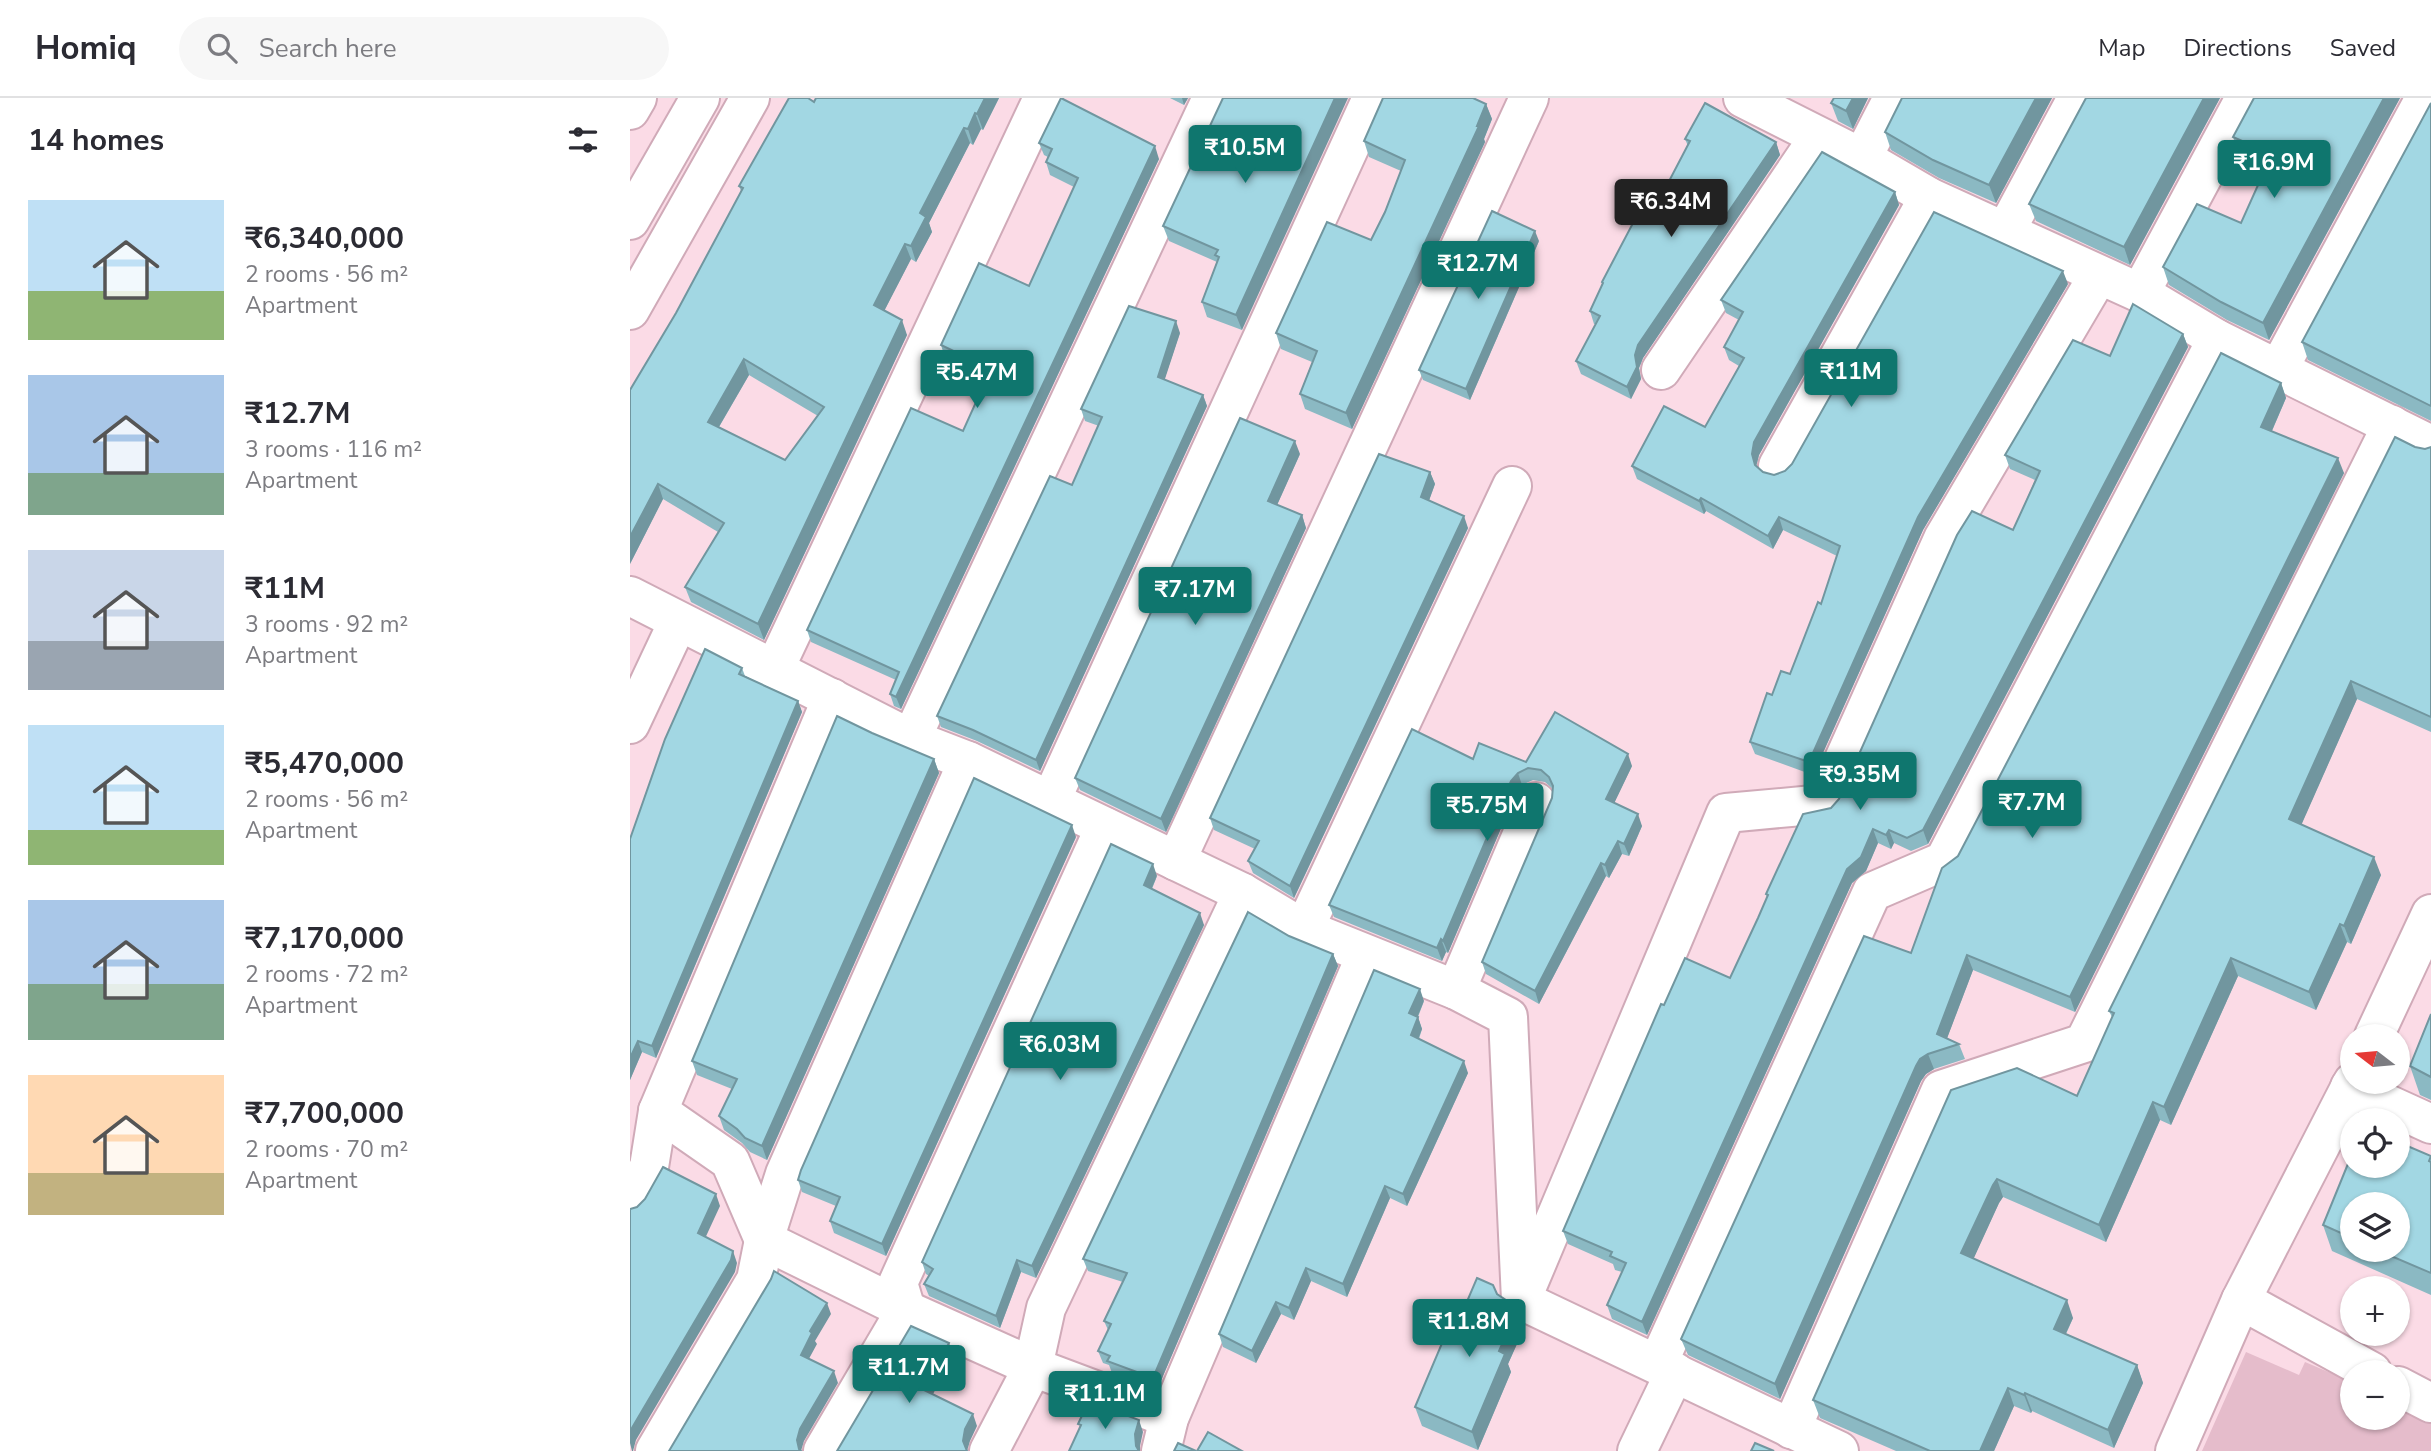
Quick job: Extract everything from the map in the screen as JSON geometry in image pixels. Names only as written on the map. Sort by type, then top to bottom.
[{"type":"street","points":[[630,110],[637,98]]},
{"type":"street","points":[[630,220],[700,98]]},
{"type":"street","points":[[630,310],[750,98]]},
{"type":"street","points":[[775,668],[1043,98]]},
{"type":"street","points":[[911,739],[1212,98]]},
{"type":"street","points":[[1051,800],[1372,98]]},
{"type":"street","points":[[1176,862],[1529,98]]},
{"type":"street","points":[[1742,98],[1788,108],[1819,137],[1862,158],[1929,197],[2140,293],[2217,339],[2431,445]]},
{"type":"street","points":[[1862,158],[1893,98]]},
{"type":"street","points":[[2005,232],[2077,98]]},
{"type":"street","points":[[2140,293],[2245,98]]},
{"type":"street","points":[[2279,368],[2425,98]]},
{"type":"street","points":[[1661,370],[1819,137]]},
{"type":"street","points":[[1777,466],[1929,197]]},
{"type":"street","points":[[1521,1300],[1726,813],[1824,804],[1943,539],[2098,276]]},
{"type":"street","points":[[1637,1451],[1667,1367],[1872,892],[1944,861],[2217,339]]},
{"type":"street","points":[[1791,1429],[1941,1090],[2084,1043],[2392,425]]},
{"type":"street","points":[[1304,929],[1512,486]]},
{"type":"street","points":[[630,596],[911,739],[968,761],[1243,892],[1304,929],[1457,990],[1508,1017],[1521,1300]]},
{"type":"street","points":[[630,724],[678,622]]},
{"type":"street","points":[[630,1200],[649,1167],[658,1111],[832,698]]},
{"type":"street","points":[[655,1451],[756,1280],[764,1240],[785,1174],[968,761]]},
{"type":"street","points":[[1457,990],[1536,802]]},
{"type":"street","points":[[822,1451],[906,1310],[898,1283],[1105,827]]},
{"type":"street","points":[[989,1451],[1033,1367],[1046,1308],[1243,892]]},
{"type":"street","points":[[2380,1024],[2431,914]]},
{"type":"street","points":[[658,1111],[730,1161],[764,1240],[906,1310],[1033,1367],[1165,1434],[1366,955]]},
{"type":"street","points":[[2175,1451],[2241,1300],[2346,1094]]},
{"type":"street","points":[[2371,1094],[2431,1124]]},
{"type":"street","points":[[1521,1300],[1667,1367],[1839,1451]]},
{"type":"street","points":[[2241,1300],[2350,1360]]},
{"type":"street","points":[[2410,1392],[2431,1403]]},
{"type":"shaded area","points":[[2246,1352],[2299,1375],[2305,1362],[2340,1377],[2340,1430],[2410,1430],[2410,1407],[2431,1416],[2431,1451],[2202,1451]]},
{"type":"building","points":[[789,98],[808,98],[814,102],[816,98],[985,98],[968,129],[964,128],[920,213],[926,217],[911,246],[905,244],[874,305],[902,320],[758,624],[685,587],[724,523],[658,484],[630,537],[630,390],[676,313],[743,188],[739,186]],"holes":[[[744,359],[824,407],[785,460],[708,422]]]},
{"type":"building","points":[[1061,98],[1155,146],[896,697],[890,694],[899,672],[807,630],[911,408],[963,431],[991,369],[941,345],[979,263],[1029,286],[1078,178],[1046,162],[1052,149],[1039,143]]},
{"type":"building","points":[[1223,98],[1335,98],[1236,315],[1202,302],[1219,257],[1215,255],[1218,250],[1163,226]]},
{"type":"building","points":[[1383,98],[1473,98],[1486,104],[1479,126],[1346,413],[1300,394],[1317,351],[1276,333],[1327,222],[1371,240],[1385,212],[1405,160],[1364,141]]},
{"type":"building","points":[[1834,98],[1853,98],[1846,111],[1831,103]]},
{"type":"building","points":[[1902,98],[2036,98],[1989,185],[1933,160],[1885,132]]},
{"type":"building","points":[[2086,98],[2204,98],[2124,247],[2029,204]]},
{"type":"building","points":[[2254,98],[2384,98],[2263,323],[2221,302],[2163,267],[2197,204],[2241,223],[2272,154],[2233,137]]},
{"type":"building","points":[[1705,103],[1776,142],[1638,345],[1635,355],[1637,367],[1627,387],[1576,361],[1600,316],[1590,311],[1602,282],[1643,204],[1654,210],[1690,141],[1685,139]]},
{"type":"building","points":[[2431,103],[2431,406],[2302,342]]},
{"type":"building","points":[[1822,152],[1895,192],[1754,442],[1752,454],[1755,465],[1763,472],[1774,475],[1785,471],[1792,464],[1934,212],[2063,271],[1918,517],[1809,762],[1750,742],[1767,693],[1772,695],[1781,671],[1790,674],[1818,602],[1821,604],[1840,546],[1779,517],[1768,536],[1701,498],[1699,501],[1632,466],[1664,406],[1705,427],[1744,358],[1724,347],[1743,312],[1721,300]]},
{"type":"building","points":[[1492,211],[1535,231],[1466,389],[1419,370]]},
{"type":"building","points":[[2133,304],[2183,334],[1923,830],[1907,838],[1889,830],[1886,835],[1873,829],[1861,857],[1847,869],[1642,1322],[1607,1305],[1626,1263],[1610,1256],[1612,1252],[1563,1231],[1661,1004],[1664,1005],[1685,958],[1730,978],[1803,814],[1831,808],[1839,799],[1957,535],[1972,511],[2013,530],[2040,471],[2005,455],[2073,340],[2110,356]]},
{"type":"building","points":[[1129,306],[1176,321],[1158,377],[1203,395],[1036,760],[937,716],[1050,476],[1072,485],[1102,417],[1081,409]]},
{"type":"building","points":[[2221,353],[2281,383],[2261,427],[2338,458],[2070,997],[1967,955],[1937,1034],[1959,1044],[1928,1054],[1920,1059],[1916,1066],[1775,1384],[1682,1340],[1864,936],[1911,953],[1942,868],[1958,856]]},
{"type":"building","points":[[1240,418],[1295,441],[1268,501],[1302,515],[1161,819],[1075,778]]},
{"type":"building","points":[[2395,437],[2415,447],[2431,447],[2431,717],[2351,681],[2289,819],[2374,857],[2344,926],[2340,924],[2309,992],[2231,958],[2164,1107],[2153,1102],[2099,1225],[1997,1179],[1961,1253],[2067,1300],[2054,1329],[2137,1365],[2108,1430],[2008,1388],[1980,1451],[1930,1451],[1813,1400],[1951,1090],[2017,1068],[2077,1096],[2114,1013],[2109,1011]]},
{"type":"building","points":[[1379,454],[1430,472],[1421,497],[1464,516],[1290,886],[1248,861],[1259,841],[1210,818]]},
{"type":"building","points":[[705,649],[742,668],[739,674],[798,701],[652,1046],[638,1041],[630,1058],[630,839],[665,739]]},
{"type":"building","points":[[1555,712],[1628,754],[1606,799],[1638,814],[1624,844],[1618,841],[1605,865],[1601,863],[1535,991],[1482,962],[1552,798],[1553,786],[1549,777],[1541,770],[1528,768],[1518,773],[1511,781],[1443,941],[1441,939],[1437,948],[1329,905],[1412,729],[1473,759],[1479,743],[1526,762]]},
{"type":"building","points":[[837,716],[934,759],[762,1146],[745,1138],[719,1116],[737,1079],[692,1061]]},
{"type":"building","points":[[974,778],[1072,825],[882,1244],[830,1221],[840,1197],[798,1180]]},
{"type":"building","points":[[1111,844],[1153,864],[1144,885],[1200,913],[1032,1266],[1017,1260],[996,1316],[924,1284],[933,1269],[922,1262]]},
{"type":"building","points":[[1248,912],[1289,936],[1333,954],[1153,1378],[1107,1361],[1110,1356],[1098,1351],[1111,1324],[1104,1321],[1127,1273],[1083,1259]]},
{"type":"building","points":[[1374,970],[1420,989],[1409,1013],[1418,1017],[1411,1035],[1464,1061],[1403,1194],[1385,1186],[1343,1284],[1306,1268],[1289,1308],[1276,1302],[1252,1351],[1219,1334]]},
{"type":"building","points":[[2431,1014],[2431,1077],[2410,1066]]},
{"type":"building","points":[[2410,1147],[2431,1156],[2431,1273],[2405,1262],[2410,1262],[2410,1192],[2340,1192],[2340,1233],[2323,1225],[2342,1178],[2410,1178]]},
{"type":"building","points":[[663,1167],[716,1194],[698,1233],[733,1251],[731,1260],[632,1428],[630,1436],[630,1209],[637,1207],[645,1199]]},
{"type":"building","points":[[774,1271],[827,1303],[810,1331],[812,1333],[801,1355],[834,1371],[800,1429],[797,1440],[801,1451],[669,1451],[771,1279]]},
{"type":"building","points":[[1477,1278],[1493,1285],[1497,1294],[1518,1308],[1499,1351],[1505,1354],[1472,1432],[1415,1407],[1448,1329],[1454,1332]]},
{"type":"building","points":[[911,1326],[949,1343],[924,1390],[973,1414],[965,1429],[963,1441],[967,1451],[837,1451]]},
{"type":"building","points":[[1089,1401],[1139,1420],[1135,1434],[1139,1451],[1069,1451]]},
{"type":"building","points":[[1208,1432],[1242,1451],[1197,1451]]},
{"type":"building","points":[[1178,1443],[1196,1451],[1174,1451]]},
{"type":"building","points":[[1755,1443],[1774,1451],[1751,1451]]}]
